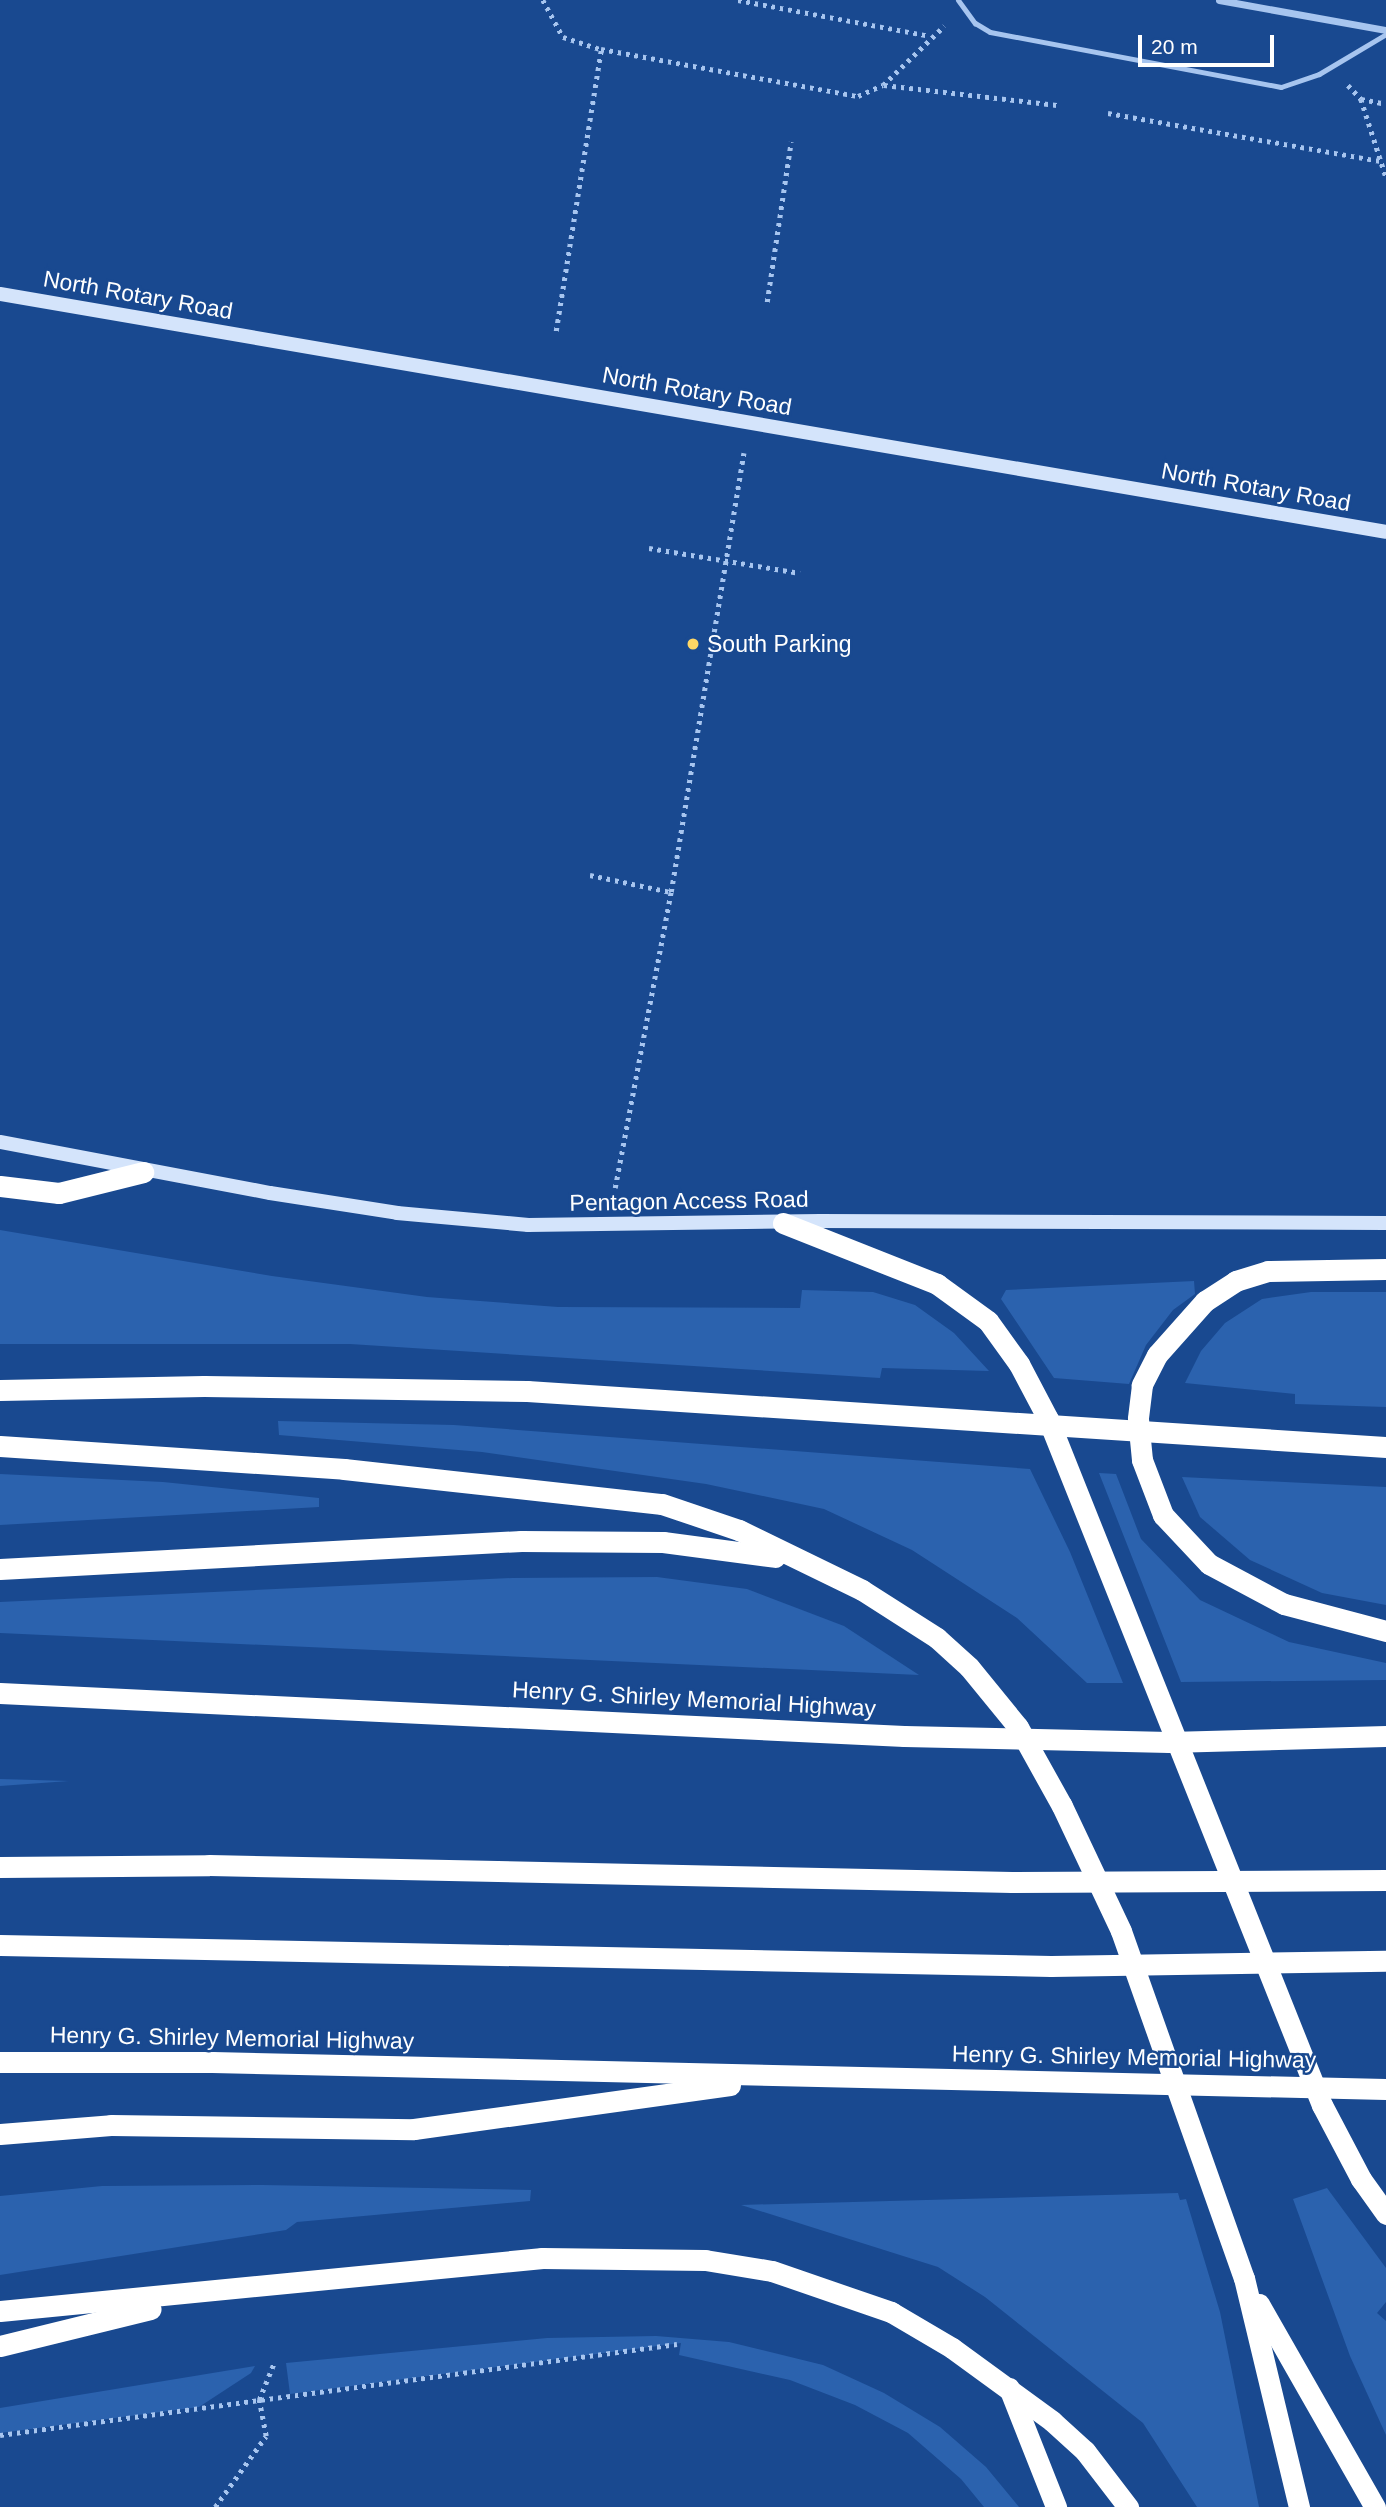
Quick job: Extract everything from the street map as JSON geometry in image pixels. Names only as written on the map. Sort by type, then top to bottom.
[{"type":"highway","points":[[0,1186],[59,1193],[143,1172]]},
{"type":"highway","points":[[783,1223],[937,1284],[988,1321],[1013,1353],[1048,1419],[1322,2105],[1361,2179],[1386,2214]]},
{"type":"highway","points":[[1386,1269],[1268,1271],[1236,1281],[1205,1301],[1157,1355],[1142,1385],[1138,1419],[1142,1460],[1163,1515],[1209,1564],[1284,1604],[1386,1631]]},
{"type":"highway","points":[[0,1390],[369,1386],[527,1391],[1386,1447]]},
{"type":"highway","points":[[0,1446],[344,1469],[662,1504],[739,1530],[814,1569],[872,1595],[937,1639],[969,1667],[1018,1727],[1068,1817],[1121,1931],[1244,2278],[1299,2507]]},
{"type":"highway","points":[[0,1569],[435,1544],[601,1541],[717,1547],[814,1569]]},
{"type":"highway","name":"Henry G. Shirley Memorial Highway","points":[[0,1693],[904,1736],[1287,1741],[1386,1736]]},
{"type":"highway","points":[[0,1867],[209,1864],[1012,1882],[1340,1882],[1386,1878]]},
{"type":"highway","points":[[0,1945],[1051,1966],[1386,1962]]},
{"type":"highway","name":"Henry G. Shirley Memorial Highway","points":[[0,2062],[107,2060],[1386,2089]]},
{"type":"highway","points":[[0,2134],[123,2125],[414,2129],[794,2076]]},
{"type":"highway","points":[[0,2311],[218,2292],[542,2258],[705,2260],[772,2271],[891,2312],[1008,2386],[1085,2451],[1128,2507]]},
{"type":"highway","points":[[1244,2278],[1375,2507]]},
{"type":"highway","points":[[0,2346],[218,2292]]},
{"type":"highway","points":[[1008,2386],[1056,2507]]},
{"type":"street","points":[[1219,0],[1386,32]]},
{"type":"street","name":"North Rotary Road","points":[[0,294],[1386,532]]},
{"type":"street","name":"Pentagon Access Road","points":[[0,1142],[143,1172],[397,1213],[528,1226],[783,1223],[1386,1223]]},
{"type":"lane","points":[[958,0],[975,23],[990,33],[1281,87],[1319,74],[1386,32]]},
{"type":"path","points":[[543,0],[562,37],[601,49],[858,96],[883,85],[930,36],[738,0]]},
{"type":"path","points":[[556,331],[601,49]]},
{"type":"path","points":[[1342,79],[1361,99],[1386,177]]},
{"type":"path","points":[[883,85],[1057,105]]},
{"type":"path","points":[[1361,99],[1386,104]]},
{"type":"path","points":[[1108,113],[1381,161]]},
{"type":"path","points":[[767,302],[791,142]]},
{"type":"path","points":[[615,1188],[671,892],[744,453]]},
{"type":"path","points":[[649,548],[726,564],[800,573]]},
{"type":"path","points":[[590,875],[671,892]]},
{"type":"path","points":[[0,2435],[677,2344]]},
{"type":"path","points":[[215,2507],[266,2437],[260,2400],[273,2365]]},
{"type":"shaded area","points":[[0,1230],[272,1276],[427,1297],[558,1307],[800,1308],[802,1290],[873,1292],[915,1305],[954,1333],[989,1371],[882,1368],[880,1378],[350,1344],[0,1344]]},
{"type":"shaded area","points":[[1194,1281],[1195,1294],[1173,1310],[1146,1345],[1129,1384],[1054,1378],[1001,1299],[1006,1290]]},
{"type":"shaded area","points":[[1311,1292],[1386,1292],[1386,1407],[1295,1404],[1295,1394],[1185,1383],[1201,1351],[1225,1323],[1262,1299]]},
{"type":"shaded area","points":[[278,1421],[454,1425],[1030,1469],[1070,1552],[1123,1683],[1087,1683],[1017,1618],[912,1550],[824,1509],[706,1484],[482,1452],[279,1435]]},
{"type":"shaded area","points":[[1099,1473],[1116,1474],[1141,1539],[1200,1600],[1289,1642],[1386,1663],[1386,1680],[1181,1682]]},
{"type":"shaded area","points":[[0,1474],[163,1482],[319,1498],[319,1507],[0,1525]]},
{"type":"shaded area","points":[[1182,1477],[1386,1487],[1386,1605],[1322,1593],[1250,1560],[1200,1517]]},
{"type":"shaded area","points":[[657,1577],[747,1589],[844,1626],[919,1675],[0,1633],[0,1602],[512,1578]]},
{"type":"shaded area","points":[[0,1779],[69,1781],[0,1786]]},
{"type":"shaded area","points":[[262,2185],[531,2190],[530,2201],[297,2222],[286,2230],[0,2275],[0,2196],[102,2186]]},
{"type":"shaded area","points":[[1327,2188],[1386,2268],[1386,2302],[1377,2313],[1386,2321],[1386,2435],[1350,2356],[1293,2199]]},
{"type":"shaded area","points":[[1178,2193],[1180,2200],[1186,2199],[1220,2312],[1259,2507],[1197,2507],[1143,2423],[985,2297],[938,2267],[741,2205]]},
{"type":"shaded area","points":[[656,2336],[729,2342],[823,2365],[884,2393],[940,2427],[986,2467],[1019,2507],[984,2507],[961,2479],[908,2433],[855,2405],[790,2380],[679,2355],[681,2343],[290,2394],[286,2363],[547,2338]]},
{"type":"shaded area","points":[[255,2366],[251,2373],[199,2407],[0,2433],[0,2408]]},
{"type":"place","name":"South Parking","points":[[693,644]]}]
